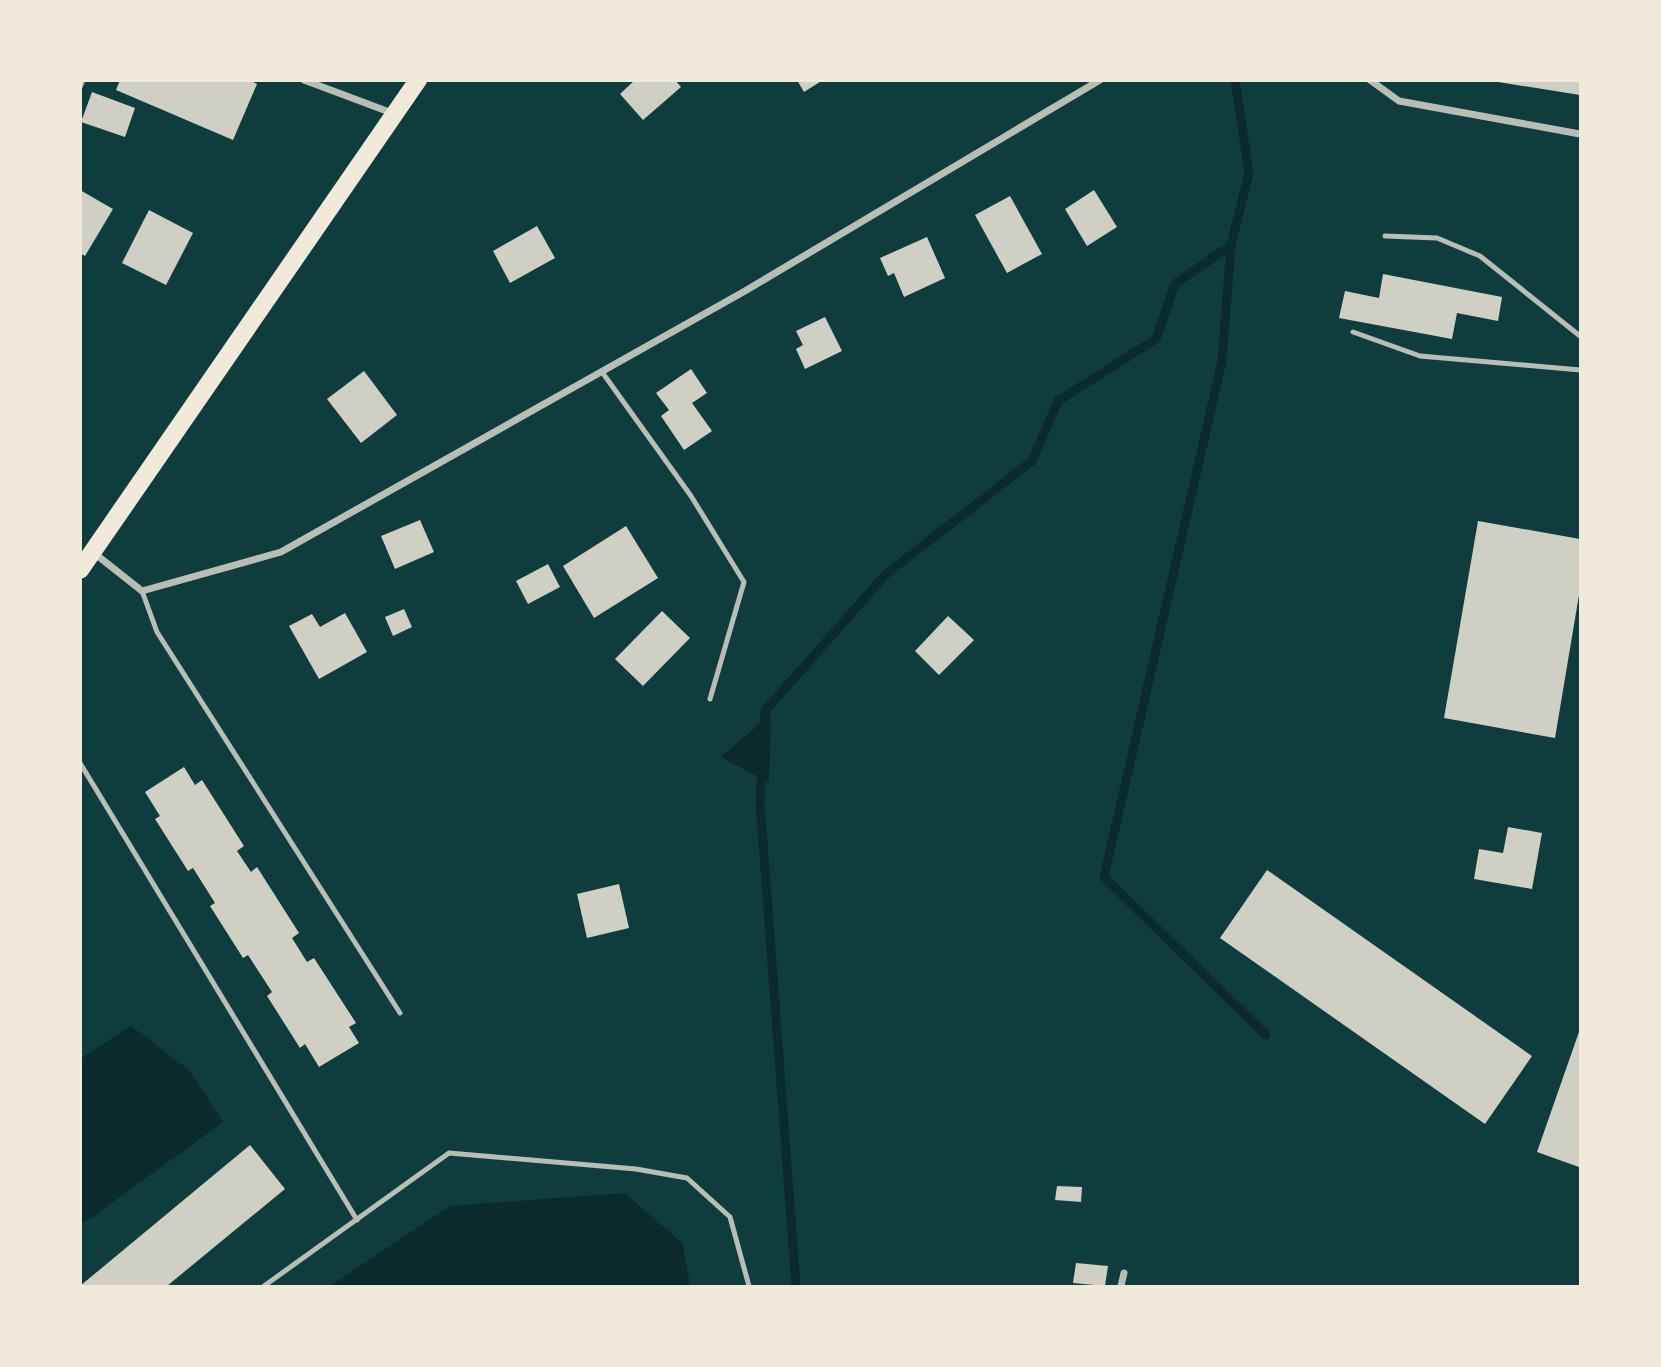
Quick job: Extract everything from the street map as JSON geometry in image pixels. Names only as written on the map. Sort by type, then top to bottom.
[{"type":"main road","points":[[80,570],[418,80]]},
{"type":"street","points":[[94,553],[142,591],[281,552],[746,290],[1100,80]]},
{"type":"street","points":[[1370,80],[1399,102],[1580,134]]},
{"type":"street","points":[[305,81],[393,114]]},
{"type":"street","points":[[1121,1286],[1124,1273]]},
{"type":"lane","points":[[80,87],[83,80]]},
{"type":"lane","points":[[1385,236],[1437,237],[1480,256],[1580,336]]},
{"type":"lane","points":[[1353,332],[1420,356],[1580,370]]},
{"type":"lane","points":[[602,372],[691,496],[744,582],[710,699]]},
{"type":"lane","points":[[142,591],[157,632],[400,1013]]},
{"type":"lane","points":[[80,763],[357,1220]]},
{"type":"lane","points":[[264,1286],[449,1153],[636,1169],[687,1178],[730,1217],[749,1286]]},
{"type":"water","points":[[771,714],[769,783],[721,757]]},
{"type":"water","points":[[131,1026],[189,1070],[223,1122],[81,1225],[81,1058]]},
{"type":"water","points":[[625,1193],[683,1244],[690,1286],[330,1286],[450,1206]]},
{"type":"building","points":[[120,80],[249,80],[257,84],[233,140],[116,90]]},
{"type":"building","points":[[635,80],[675,80],[681,87],[643,120],[620,94]]},
{"type":"building","points":[[797,80],[823,80],[804,92]]},
{"type":"building","points":[[1580,80],[1580,95],[1498,82]]},
{"type":"building","points":[[92,92],[135,108],[125,137],[81,122]]},
{"type":"building","points":[[80,190],[113,209],[85,256],[80,253]]},
{"type":"building","points":[[1094,190],[1117,227],[1087,246],[1065,209]]},
{"type":"building","points":[[1010,196],[1042,254],[1007,273],[975,215]]},
{"type":"building","points":[[149,210],[193,233],[166,285],[122,263]]},
{"type":"building","points":[[537,226],[555,258],[510,283],[493,251]]},
{"type":"building","points":[[927,237],[945,278],[904,297],[894,273],[888,276],[880,258]]},
{"type":"building","points":[[1383,274],[1502,297],[1498,321],[1457,313],[1452,339],[1339,318],[1345,291],[1379,298]]},
{"type":"building","points":[[825,317],[842,351],[805,369],[796,349],[803,345],[796,331]]},
{"type":"building","points":[[691,369],[707,393],[692,403],[712,431],[684,450],[661,416],[669,410],[656,393]]},
{"type":"building","points":[[364,371],[397,415],[361,443],[327,399]]},
{"type":"building","points":[[420,520],[434,552],[395,569],[381,536]]},
{"type":"building","points":[[1478,521],[1580,539],[1580,589],[1555,738],[1444,718]]},
{"type":"building","points":[[626,526],[658,578],[594,618],[563,566]]},
{"type":"building","points":[[548,564],[560,587],[528,604],[516,581]]},
{"type":"building","points":[[404,609],[412,627],[393,636],[385,617]]},
{"type":"building","points":[[662,611],[690,638],[643,686],[615,659]]},
{"type":"building","points":[[345,613],[367,652],[319,679],[289,626],[312,614],[320,627]]},
{"type":"building","points":[[948,616],[974,640],[939,675],[915,651]]},
{"type":"building","points":[[184,767],[195,785],[202,780],[244,846],[237,851],[251,872],[257,867],[299,933],[292,938],[307,962],[314,958],[356,1023],[349,1027],[359,1043],[319,1067],[305,1044],[300,1048],[267,996],[272,992],[248,955],[243,958],[210,906],[215,903],[193,868],[188,871],[155,819],[160,816],[145,792]]},
{"type":"building","points":[[1508,827],[1542,833],[1532,889],[1474,879],[1479,849],[1503,853]]},
{"type":"building","points":[[1267,870],[1532,1056],[1485,1124],[1220,938]]},
{"type":"building","points":[[619,884],[629,928],[587,938],[577,894]]},
{"type":"building","points":[[1580,1029],[1580,1162],[1579,1167],[1537,1152]]},
{"type":"building","points":[[250,1145],[285,1189],[167,1286],[80,1286]]},
{"type":"building","points":[[1057,1186],[1082,1187],[1081,1202],[1055,1200]]},
{"type":"building","points":[[1076,1263],[1108,1266],[1105,1286],[1073,1283]]},
{"type":"waterway","points":[[764,730],[765,711],[886,574],[1032,461],[1058,401],[1156,339],[1175,284],[1231,245],[1249,173],[1235,80]]},
{"type":"waterway","points":[[1231,245],[1222,361],[1104,877],[1266,1035]]},
{"type":"waterway","points":[[762,768],[760,802],[796,1286]]}]
